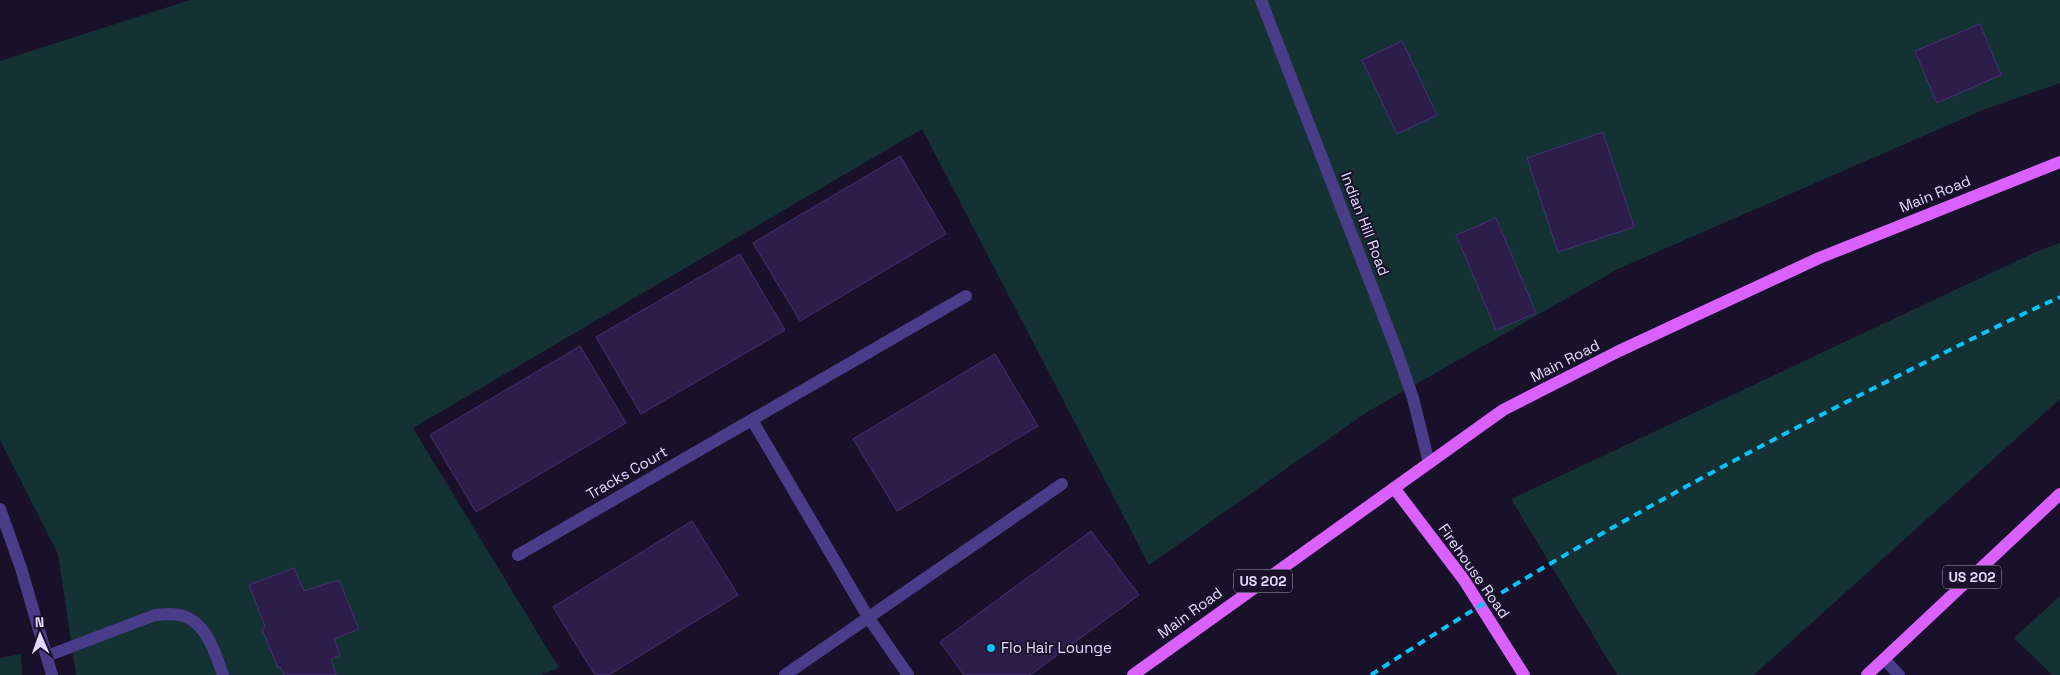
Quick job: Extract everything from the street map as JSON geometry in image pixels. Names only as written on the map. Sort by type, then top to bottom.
[{"type":"main road","name":"Main Road","points":[[1133,675],[1503,410],[1619,351],[1819,258],[2060,162]]},
{"type":"main road","name":"Firehouse Road","points":[[1394,488],[1464,580],[1524,675]]},
{"type":"main road","name":"US 202","points":[[1867,675],[2060,494]]},
{"type":"street","name":"Indian Hill Road","points":[[1261,0],[1396,349],[1412,398],[1429,463]]},
{"type":"street","name":"Tracks Court","points":[[518,555],[966,296]]},
{"type":"street","points":[[752,420],[868,617],[908,675]]},
{"type":"street","points":[[785,675],[1062,484]]},
{"type":"street","points":[[0,509],[21,568],[52,675]]},
{"type":"street","points":[[46,656],[156,615],[170,614],[184,616],[198,626],[215,652],[223,675]]},
{"type":"street","points":[[1884,659],[1899,675]]},
{"type":"green space","points":[[190,0],[2060,0],[2060,83],[1983,110],[1618,269],[1367,412],[1149,565],[922,129],[413,428],[559,668],[541,675],[76,675],[58,554],[0,440],[0,61]]},
{"type":"green space","points":[[2060,243],[2060,399],[1754,675],[1617,675],[1511,499],[2038,251]]},
{"type":"green space","points":[[2060,596],[2060,675],[2052,675],[2014,638]]},
{"type":"green space","points":[[21,654],[22,675],[0,675],[0,658]]},
{"type":"building","points":[[1980,24],[2001,75],[1937,103],[1915,51]]},
{"type":"building","points":[[1402,41],[1437,115],[1397,134],[1362,60]]},
{"type":"building","points":[[1603,132],[1634,227],[1558,252],[1527,158]]},
{"type":"building","points":[[900,156],[946,234],[800,321],[753,243]]},
{"type":"building","points":[[1496,218],[1536,313],[1496,330],[1456,235]]},
{"type":"building","points":[[740,254],[785,330],[641,414],[596,337]]},
{"type":"building","points":[[580,346],[626,423],[476,512],[430,435]]},
{"type":"building","points":[[995,354],[1038,426],[897,511],[853,439]]},
{"type":"building","points":[[692,521],[738,595],[609,675],[595,675],[553,607]]},
{"type":"building","points":[[1091,531],[1139,595],[1030,675],[964,675],[940,642]]},
{"type":"building","points":[[294,568],[304,591],[339,580],[359,629],[334,639],[340,655],[331,659],[336,675],[284,675],[280,667],[278,668],[262,629],[265,626],[249,585]]},
{"type":"railway","points":[[1371,675],[1497,595],[1691,484],[1890,380],[1995,327],[2060,297]]},
{"type":"place","name":"Flo Hair Lounge","points":[[991,648]]}]
